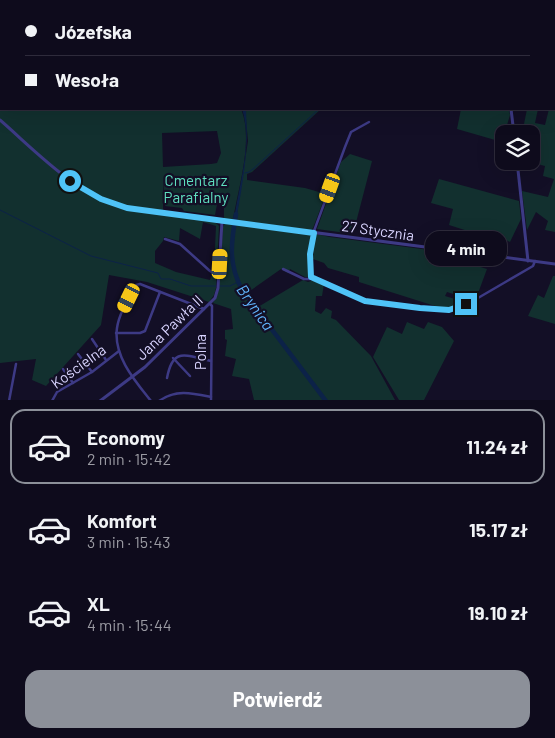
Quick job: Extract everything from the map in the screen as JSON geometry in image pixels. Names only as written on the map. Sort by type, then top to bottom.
[{"type":"street","points":[[511,110],[513,125]]},
{"type":"street","name":"27 Stycznia","points":[[0,120],[70,181],[101,199],[127,208],[555,264]]},
{"type":"street","points":[[311,277],[310,254],[314,233],[351,132],[369,122]]},
{"type":"street","points":[[518,170],[528,260]]},
{"type":"street","name":"Jana Pawła II","points":[[100,400],[149,363],[215,298],[219,277],[222,221]]},
{"type":"street","points":[[165,239],[180,244],[219,277]]},
{"type":"street","points":[[311,277],[365,301],[449,310],[466,304],[503,285],[533,266],[535,261]]},
{"type":"street","points":[[283,269],[304,279],[310,280],[311,277]]},
{"type":"street","points":[[151,400],[132,376],[119,351],[116,333],[119,319],[136,285],[140,284],[160,291],[204,309]]},
{"type":"street","points":[[116,333],[140,333],[145,331],[160,291]]},
{"type":"street","name":"Polna","points":[[210,304],[212,306],[211,399]]},
{"type":"street","points":[[92,340],[106,360]]},
{"type":"street","name":"Kościelna","points":[[52,400],[58,392],[92,372],[119,351]]},
{"type":"street","points":[[78,354],[92,372]]},
{"type":"street","points":[[167,378],[173,358],[183,355],[211,362]]},
{"type":"street","points":[[173,358],[190,376]]},
{"type":"street","points":[[9,400],[16,364]]},
{"type":"street","points":[[63,370],[73,383]]},
{"type":"street","points":[[158,400],[171,394],[182,393],[211,399]]},
{"type":"green space","name":"Cmentarz Parafialny","points":[[0,110],[241,110],[245,121],[246,149],[233,220],[224,219],[224,202],[222,199],[218,199],[215,215],[184,211],[182,208],[165,206],[163,179],[163,213],[210,220],[219,226],[216,288],[209,302],[147,282],[109,275],[101,325],[46,386],[32,380],[36,359],[0,363]],"holes":[[[217,131],[221,153],[217,163],[163,167],[162,133]],[[203,222],[216,226],[214,270],[210,280],[176,272],[155,263],[155,251],[164,237],[179,241],[180,228],[200,239]]]},
{"type":"green space","points":[[245,110],[320,110],[252,172],[247,174],[247,180],[305,188],[326,194],[311,230],[236,220],[248,141]]},
{"type":"green space","points":[[461,110],[509,110],[510,115],[507,125],[495,125],[495,140],[457,129]]},
{"type":"green space","points":[[527,110],[538,110],[535,123],[545,125],[549,110],[555,110],[555,232],[545,230],[548,221],[536,212],[527,230],[522,191],[548,197],[554,179],[543,176],[545,166],[540,165],[540,125],[524,125]]},
{"type":"green space","points":[[350,154],[372,161],[353,234],[317,229],[341,162]]},
{"type":"green space","points":[[439,179],[519,201],[521,219],[510,242],[502,238],[499,241],[449,225],[453,209],[431,203]]},
{"type":"green space","points":[[225,223],[309,234],[311,236],[309,277],[305,277],[290,269],[288,273],[281,269],[247,293],[258,307],[303,280],[308,282],[314,280],[324,284],[322,296],[316,296],[315,311],[321,314],[326,308],[332,311],[331,318],[336,320],[371,356],[395,400],[254,400],[249,379],[232,376],[236,359],[225,356],[227,340],[225,339],[225,330],[233,329],[231,309],[213,303],[219,290],[223,227]]},
{"type":"green space","points":[[316,234],[491,258],[489,265],[465,258],[464,262],[487,269],[477,296],[469,299],[447,292],[445,296],[465,302],[453,307],[435,308],[435,306],[359,282],[359,277],[328,268],[324,263],[313,259],[314,237]]},
{"type":"green space","points":[[553,276],[555,276],[555,324],[528,316],[538,295],[544,298]]},
{"type":"green space","points":[[407,322],[424,329],[428,322],[442,327],[454,341],[424,400],[399,400],[373,357],[387,327],[402,334]]},
{"type":"water","points":[[242,110],[246,111],[247,125],[246,153],[239,206],[236,220],[234,220],[246,150],[245,122]]},
{"type":"waterway","points":[[245,173],[253,169],[318,110]]},
{"type":"waterway","points":[[0,210],[91,256],[158,273],[161,279],[170,279],[191,286],[216,286]]},
{"type":"waterway","name":"Brynica","points":[[236,214],[232,253],[234,271],[242,290],[325,400]]},
{"type":"waterway","points":[[220,286],[230,286],[238,282]]},
{"type":"route","points":[[70,181],[86,192],[127,208],[314,233],[310,254],[311,277],[359,300],[440,310],[449,310],[466,304]]}]
